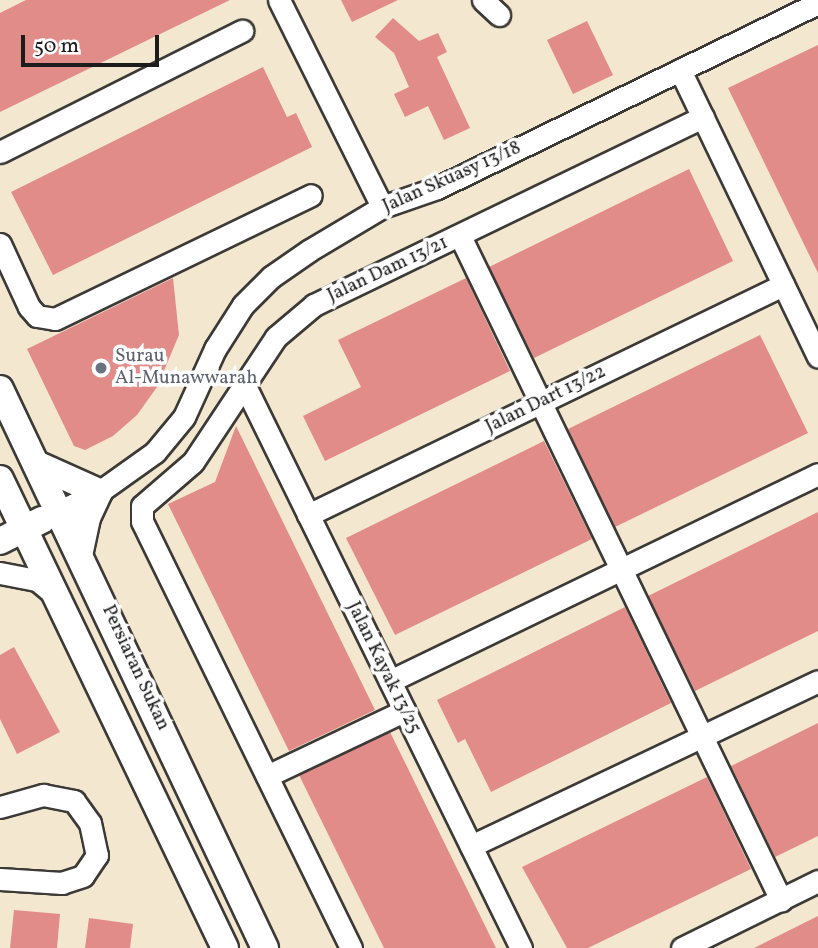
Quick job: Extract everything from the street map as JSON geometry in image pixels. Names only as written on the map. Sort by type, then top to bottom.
[{"type":"main road","name":"Persiaran Sukan","points":[[0,389],[80,552],[265,948]]},
{"type":"main road","points":[[36,464],[99,492],[87,518],[80,552]]},
{"type":"main road","name":"Persiaran Sukan","points":[[0,479],[62,601],[225,948]]},
{"type":"main road","points":[[0,541],[60,511]]},
{"type":"street","points":[[279,0],[382,208]]},
{"type":"street","points":[[484,0],[499,15]]},
{"type":"street","name":"Jalan Skuasy 13/18","points":[[60,511],[99,492],[155,452],[184,417],[215,349],[243,305],[271,277],[382,208],[437,188],[818,4]]},
{"type":"street","points":[[0,152],[242,31]]},
{"type":"street","points":[[680,70],[818,357]]},
{"type":"street","name":"Jalan Dam 13/21","points":[[267,776],[142,521],[142,506],[193,462],[246,388],[276,337],[303,312],[703,117]]},
{"type":"street","points":[[0,244],[29,307],[37,316],[55,319],[311,195]]},
{"type":"street","points":[[460,236],[781,900]]},
{"type":"street","name":"Jalan Dart 13/22","points":[[308,515],[783,285]]},
{"type":"street","name":"Jalan Kayak 13/25","points":[[246,388],[521,948]]},
{"type":"street","points":[[390,681],[818,474]]},
{"type":"street","points":[[0,573],[37,580],[62,601]]},
{"type":"street","points":[[471,846],[818,681]]},
{"type":"street","points":[[351,948],[267,776],[404,711]]},
{"type":"street","points":[[0,807],[43,794],[74,801],[90,823],[97,855],[83,876],[62,883],[0,879]]},
{"type":"street","points":[[682,948],[818,881]]},
{"type":"building","points":[[26,0],[230,0],[0,112],[0,13]]},
{"type":"building","points":[[341,0],[398,0],[352,22]]},
{"type":"building","points":[[393,18],[419,41],[438,33],[447,52],[437,57],[470,128],[444,140],[428,106],[405,117],[394,94],[409,87],[394,53],[375,37]]},
{"type":"building","points":[[587,21],[613,75],[573,94],[547,40]]},
{"type":"building","points":[[818,45],[818,273],[728,88]]},
{"type":"building","points":[[263,67],[287,117],[296,113],[312,147],[53,275],[11,192]]},
{"type":"building","points":[[689,169],[733,261],[534,358],[489,267]]},
{"type":"building","name":"Surau Al-Munawwarah","points":[[173,278],[179,335],[157,387],[137,415],[113,436],[85,450],[74,446],[27,349]]},
{"type":"building","points":[[466,278],[510,371],[325,461],[303,416],[361,387],[338,340]]},
{"type":"building","points":[[760,335],[808,433],[615,527],[568,429]]},
{"type":"building","points":[[236,426],[375,710],[289,751],[168,504],[215,482]]},
{"type":"building","points":[[544,441],[592,539],[395,635],[346,538]]},
{"type":"building","points":[[818,512],[818,631],[695,691],[648,596]]},
{"type":"building","points":[[625,607],[671,703],[491,792],[465,739],[458,743],[437,700]]},
{"type":"building","points":[[14,647],[60,732],[17,754],[0,719],[0,655]]},
{"type":"building","points":[[818,723],[818,836],[775,857],[731,766]]},
{"type":"building","points":[[390,732],[496,948],[384,948],[299,775]]},
{"type":"building","points":[[707,777],[751,869],[588,948],[567,948],[522,867]]},
{"type":"building","points":[[14,910],[60,914],[57,948],[10,948]]},
{"type":"building","points":[[818,916],[818,948],[754,948]]},
{"type":"building","points":[[89,918],[133,924],[130,948],[85,948]]},
{"type":"place","name":"Surau Al-Munawwarah","points":[[101,368]]}]
